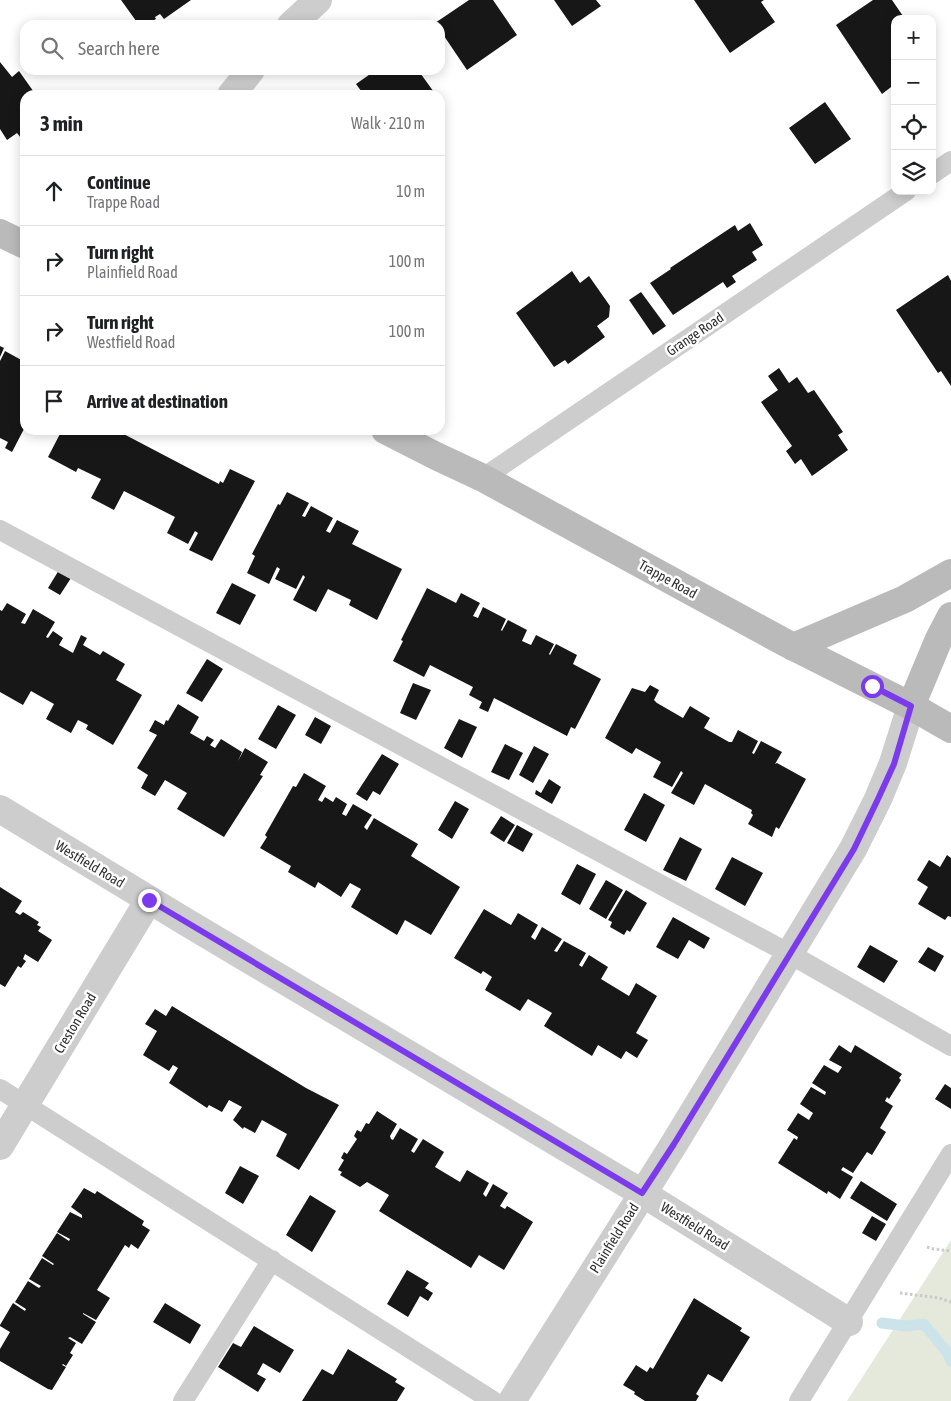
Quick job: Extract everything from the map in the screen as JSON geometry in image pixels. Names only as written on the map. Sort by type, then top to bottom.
[{"type":"street","points":[[296,20],[318,0]]},
{"type":"street","points":[[235,90],[247,75]]},
{"type":"street","points":[[0,233],[20,243]]},
{"type":"street","name":"Trappe Road","points":[[395,435],[483,478],[793,646],[911,706],[951,729]]},
{"type":"street","points":[[793,646],[905,600],[951,574]]},
{"type":"street","points":[[911,706],[939,639],[951,616]]},
{"type":"street","name":"Plainfield Road","points":[[512,1401],[674,1144],[854,849],[894,764],[911,706]]},
{"type":"street","name":"Westfield Road","points":[[0,809],[149,900],[642,1193],[849,1322]]},
{"type":"street","name":"Creston Road","points":[[0,1146],[149,900]]},
{"type":"lane","points":[[936,171],[951,161]]},
{"type":"lane","name":"Grange Road","points":[[483,478],[900,195]]},
{"type":"lane","points":[[0,530],[790,954],[951,1046]]},
{"type":"lane","points":[[0,1089],[493,1401]]},
{"type":"lane","points":[[799,1401],[951,1154]]},
{"type":"lane","points":[[183,1401],[272,1260]]},
{"type":"path","points":[[869,1289],[939,1298],[951,1302]]},
{"type":"shaded area","points":[[951,1240],[951,1401],[847,1401]]},
{"type":"building","points":[[121,0],[191,0],[164,19],[160,14],[154,20],[135,20]]},
{"type":"building","points":[[469,0],[493,0],[517,35],[467,70],[445,37],[445,20],[439,20]]},
{"type":"building","points":[[554,0],[596,0],[601,6],[572,26]]},
{"type":"building","points":[[694,0],[764,0],[761,2],[775,22],[730,53]]},
{"type":"building","points":[[873,0],[892,0],[902,15],[891,15],[891,87],[882,94],[836,25]]},
{"type":"building","points":[[0,62],[12,77],[19,71],[32,90],[20,90],[20,137],[17,133],[7,140],[0,129]]},
{"type":"building","points":[[369,75],[422,75],[432,90],[360,90],[356,84]]},
{"type":"building","points":[[825,102],[851,139],[815,164],[789,128]]},
{"type":"building","points":[[750,223],[763,245],[752,252],[757,260],[732,276],[736,282],[727,288],[723,282],[673,315],[650,283],[735,225],[738,231]]},
{"type":"building","points":[[572,271],[580,283],[589,276],[610,306],[609,317],[597,326],[605,337],[568,364],[565,360],[554,367],[516,313]]},
{"type":"building","points":[[948,275],[951,281],[951,386],[941,371],[938,373],[896,310]]},
{"type":"building","points":[[641,292],[666,326],[653,335],[629,300]]},
{"type":"building","points":[[0,346],[4,348],[0,357]]},
{"type":"building","points":[[5,351],[20,359],[21,435],[12,452],[5,448],[8,442],[0,438],[0,361]]},
{"type":"building","points":[[779,368],[789,383],[797,377],[808,393],[814,390],[843,432],[838,435],[848,450],[812,476],[801,459],[795,464],[786,451],[792,446],[761,402],[778,390],[768,376]]},
{"type":"building","points":[[59,435],[126,435],[219,484],[220,481],[223,483],[230,469],[255,481],[212,561],[189,550],[198,533],[195,531],[188,544],[167,533],[175,517],[124,491],[114,510],[91,498],[101,479],[78,468],[76,472],[48,457]]},
{"type":"building","points":[[287,492],[309,503],[302,516],[305,517],[311,506],[333,518],[326,531],[330,533],[337,520],[359,531],[352,544],[402,569],[377,620],[349,605],[351,600],[328,589],[316,612],[293,600],[305,577],[303,575],[296,589],[275,579],[280,569],[277,567],[269,584],[247,573],[255,556],[252,554],[278,504],[280,505]]},
{"type":"building","points":[[59,570],[71,578],[60,595],[48,588]]},
{"type":"building","points":[[232,583],[256,595],[240,625],[216,613]]},
{"type":"building","points":[[427,588],[456,603],[461,593],[480,603],[473,616],[478,618],[483,607],[506,619],[502,631],[508,620],[527,630],[522,641],[531,645],[536,635],[554,644],[550,655],[556,644],[577,655],[573,664],[601,679],[575,729],[571,727],[567,736],[494,698],[488,712],[479,708],[482,702],[469,695],[473,687],[430,665],[424,677],[393,661],[403,641],[401,640]]},
{"type":"building","points":[[7,603],[26,614],[21,623],[25,624],[33,609],[55,622],[46,637],[48,638],[53,631],[63,638],[59,645],[73,653],[81,635],[87,638],[83,645],[100,655],[103,651],[125,664],[116,680],[142,695],[113,745],[86,729],[88,725],[78,720],[71,733],[46,719],[54,704],[31,691],[23,705],[0,692],[0,610],[2,611]]},
{"type":"building","points":[[207,659],[223,669],[202,702],[186,693]]},
{"type":"building","points":[[413,683],[431,690],[416,720],[400,713]]},
{"type":"building","points":[[650,685],[659,690],[654,700],[657,703],[683,718],[690,706],[710,718],[704,728],[729,742],[732,742],[738,730],[758,741],[752,753],[754,754],[761,741],[782,752],[775,764],[777,763],[806,779],[779,829],[776,827],[772,837],[748,824],[753,815],[751,813],[752,810],[705,784],[694,805],[671,793],[683,773],[681,771],[672,787],[653,777],[661,762],[636,748],[632,754],[605,738],[632,688],[645,692]]},
{"type":"building","points":[[178,704],[199,717],[190,733],[204,741],[207,736],[214,740],[210,745],[215,748],[221,739],[242,752],[238,761],[245,748],[268,762],[260,775],[263,776],[224,837],[177,809],[187,793],[165,780],[155,796],[141,788],[148,775],[137,768],[157,735],[149,731],[155,720],[164,725]]},
{"type":"building","points":[[278,705],[296,715],[276,749],[258,739]]},
{"type":"building","points":[[315,717],[331,726],[321,744],[305,735]]},
{"type":"building","points":[[459,719],[477,727],[462,758],[444,748]]},
{"type":"building","points":[[505,744],[523,753],[509,780],[491,772]]},
{"type":"building","points":[[534,746],[549,754],[533,783],[519,775]]},
{"type":"building","points":[[382,754],[399,764],[380,795],[373,791],[367,801],[356,794]]},
{"type":"building","points":[[304,773],[326,786],[318,800],[322,802],[325,797],[333,802],[336,797],[347,804],[342,814],[346,816],[353,804],[372,815],[364,827],[367,830],[374,818],[418,844],[411,856],[460,887],[431,935],[405,920],[397,935],[351,907],[361,889],[350,883],[341,897],[318,882],[315,888],[288,872],[291,866],[260,848],[267,837],[265,835],[293,786],[296,787]]},
{"type":"building","points":[[549,779],[561,787],[552,804],[535,794],[536,790],[541,793]]},
{"type":"building","points":[[644,793],[665,805],[646,842],[624,830]]},
{"type":"building","points":[[455,801],[469,809],[452,839],[438,830]]},
{"type":"building","points":[[501,816],[515,825],[504,842],[490,833]]},
{"type":"building","points":[[517,825],[533,834],[523,852],[507,843]]},
{"type":"building","points":[[680,837],[702,849],[686,881],[663,870]]},
{"type":"building","points":[[947,855],[951,858],[951,917],[948,916],[945,920],[918,904],[928,887],[917,880],[929,860],[940,867]]},
{"type":"building","points":[[732,857],[763,873],[745,906],[715,889]]},
{"type":"building","points":[[577,864],[596,874],[580,905],[561,894]]},
{"type":"building","points":[[606,880],[623,890],[606,919],[589,909]]},
{"type":"building","points":[[0,887],[22,901],[15,912],[20,915],[23,912],[39,922],[37,925],[41,927],[38,931],[52,940],[38,962],[25,954],[23,959],[26,961],[21,968],[18,966],[5,987],[0,984]]},
{"type":"building","points":[[626,890],[647,903],[630,932],[627,930],[624,935],[610,927],[612,922],[608,920]]},
{"type":"building","points":[[484,909],[511,925],[518,913],[538,925],[531,937],[535,940],[542,927],[562,939],[554,951],[557,952],[564,941],[586,953],[579,965],[582,967],[589,955],[608,967],[601,979],[629,996],[636,983],[657,996],[636,1033],[648,1040],[637,1058],[626,1051],[621,1059],[598,1045],[592,1056],[544,1026],[552,1013],[528,999],[520,1011],[485,990],[492,977],[483,971],[481,974],[454,958]]},
{"type":"building","points":[[673,917],[710,938],[704,949],[689,940],[678,959],[656,947]]},
{"type":"building","points":[[870,945],[898,961],[884,983],[857,967]]},
{"type":"building","points":[[928,947],[944,956],[935,972],[918,962]]},
{"type":"building","points":[[172,1006],[306,1088],[339,1105],[299,1170],[276,1156],[287,1134],[262,1120],[255,1133],[244,1127],[243,1129],[233,1120],[242,1107],[229,1100],[222,1112],[209,1105],[207,1108],[169,1083],[178,1068],[173,1065],[169,1071],[143,1055],[157,1031],[145,1024],[155,1009],[166,1016]]},
{"type":"building","points":[[839,1045],[851,1053],[855,1045],[902,1074],[899,1078],[901,1080],[889,1099],[887,1097],[885,1101],[893,1106],[880,1128],[886,1132],[872,1155],[867,1152],[853,1173],[843,1167],[841,1170],[853,1177],[840,1199],[828,1191],[827,1194],[778,1163],[794,1138],[797,1140],[798,1137],[787,1130],[798,1113],[809,1120],[813,1113],[800,1104],[811,1087],[825,1095],[826,1092],[812,1083],[824,1065],[838,1073],[842,1067],[829,1060]]},
{"type":"building","points":[[945,1084],[951,1088],[951,1109],[935,1099]]},
{"type":"building","points":[[377,1111],[397,1124],[390,1136],[391,1139],[393,1140],[400,1128],[418,1139],[411,1151],[414,1153],[423,1139],[444,1152],[435,1167],[460,1182],[467,1170],[489,1183],[483,1194],[486,1197],[493,1184],[508,1193],[500,1206],[505,1209],[507,1206],[533,1222],[504,1270],[479,1255],[471,1268],[379,1211],[389,1195],[367,1182],[360,1187],[340,1175],[342,1172],[338,1170],[344,1160],[341,1158],[344,1152],[347,1154],[357,1139],[354,1136],[357,1130],[361,1132],[366,1123],[369,1124]]},
{"type":"building","points":[[240,1166],[259,1176],[243,1204],[225,1193]]},
{"type":"building","points":[[861,1181],[897,1204],[887,1221],[850,1198]]},
{"type":"building","points":[[84,1188],[95,1194],[97,1191],[144,1221],[142,1225],[150,1230],[138,1249],[131,1244],[129,1248],[125,1245],[97,1290],[110,1298],[96,1320],[83,1313],[96,1322],[82,1344],[70,1337],[68,1338],[76,1343],[70,1353],[73,1355],[66,1366],[62,1365],[66,1367],[52,1390],[0,1361],[0,1349],[10,1332],[0,1325],[13,1303],[25,1311],[26,1309],[15,1302],[28,1281],[39,1288],[41,1286],[29,1279],[42,1258],[54,1264],[42,1256],[57,1233],[69,1241],[70,1239],[57,1232],[70,1212],[82,1218],[82,1215],[71,1207]]},
{"type":"building","points":[[310,1195],[336,1211],[312,1252],[286,1235]]},
{"type":"building","points":[[872,1216],[886,1224],[876,1241],[862,1233]]},
{"type":"building","points":[[407,1270],[429,1283],[425,1288],[433,1293],[428,1301],[420,1296],[408,1317],[387,1304]]},
{"type":"building","points":[[694,1298],[742,1328],[740,1331],[750,1337],[722,1382],[708,1374],[696,1394],[699,1396],[696,1401],[645,1401],[623,1385],[636,1365],[647,1372],[650,1367],[653,1369]]},
{"type":"building","points":[[165,1303],[201,1325],[190,1344],[153,1322]]},
{"type":"building","points":[[254,1326],[294,1350],[280,1373],[263,1363],[257,1374],[266,1379],[258,1392],[218,1367],[233,1343],[241,1347]]},
{"type":"building","points":[[348,1349],[397,1379],[395,1382],[405,1388],[397,1401],[302,1401],[322,1369],[333,1375]]},
{"type":"waterway","points":[[882,1323],[906,1326],[924,1324],[947,1352],[951,1361]]},
{"type":"route","points":[[149,900],[642,1193],[674,1144],[854,849],[894,764],[911,706],[872,686]]}]
